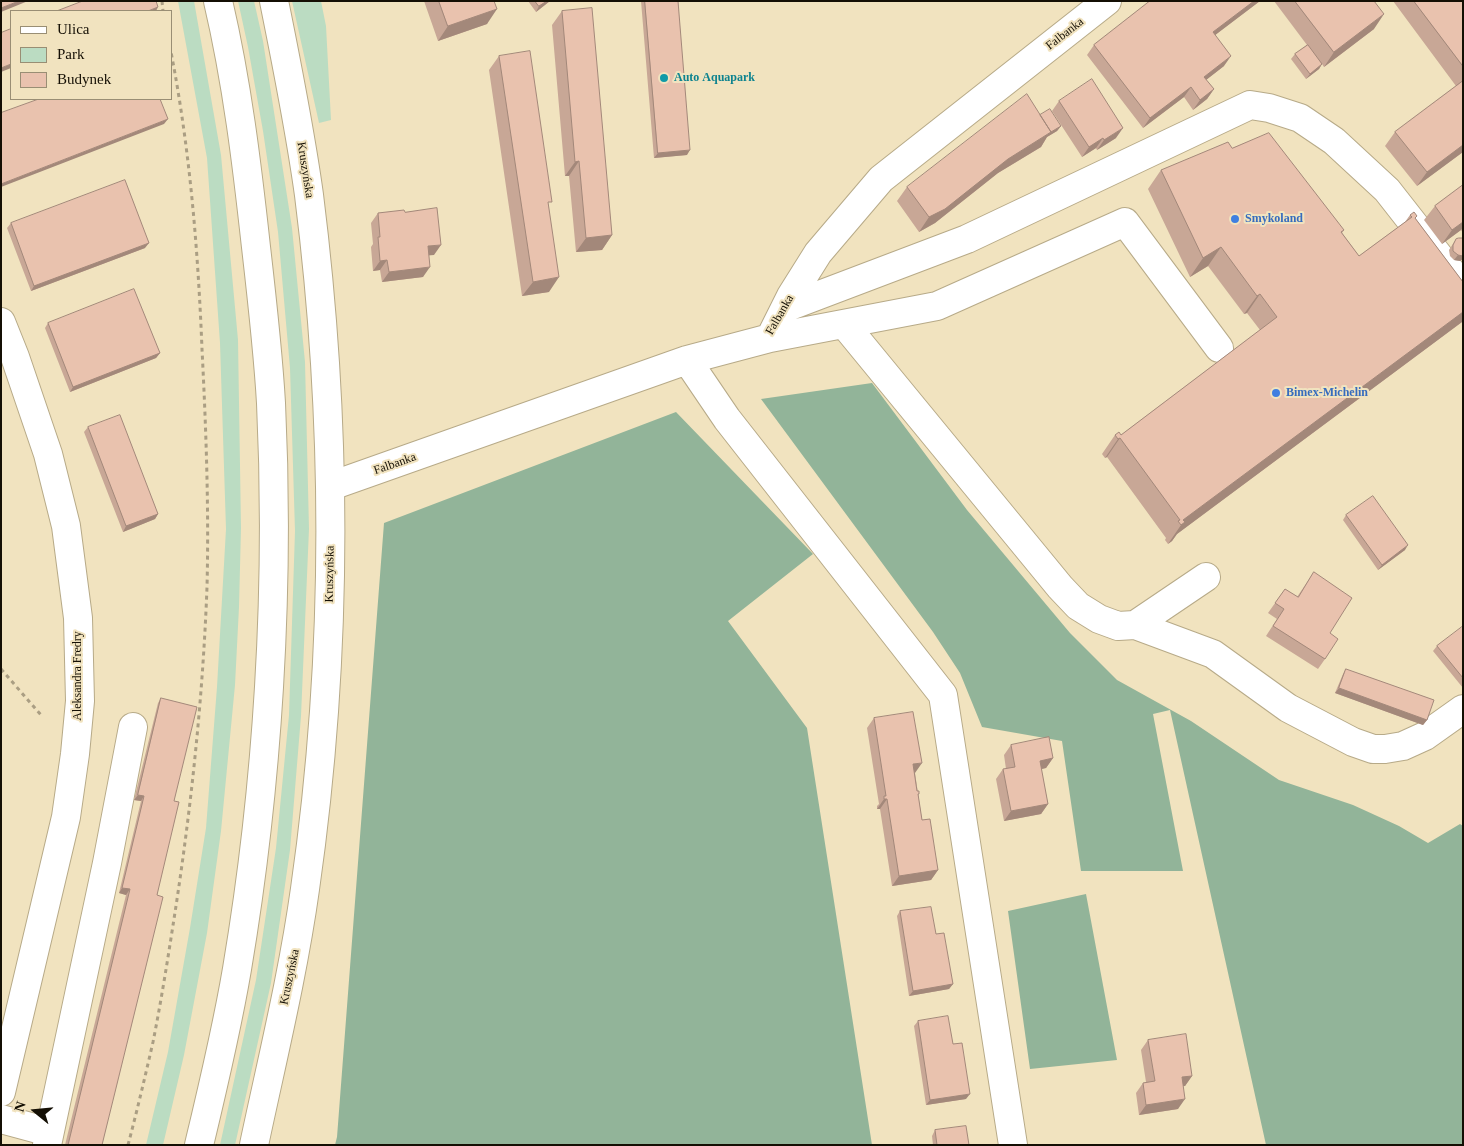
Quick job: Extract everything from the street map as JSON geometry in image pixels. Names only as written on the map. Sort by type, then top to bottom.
[{"type":"main road","points":[[200,1145],[237,970],[253,858],[263,772],[274,573],[271,404],[265,325],[248,172],[218,1]]},
{"type":"main road","name":"Kruszyńska","points":[[254,1145],[294,956],[305,890],[324,724],[331,593],[331,486],[322,318],[309,194],[274,1]]},
{"type":"main road","name":"Falbanka","points":[[331,486],[687,360],[770,338],[785,308],[818,253],[881,179],[1107,1]]},
{"type":"main road","points":[[785,308],[967,239],[1250,105],[1269,108],[1300,118],[1334,141],[1387,190],[1463,287]]},
{"type":"main road","points":[[770,338],[938,306],[1125,222],[1219,348]]},
{"type":"main road","name":"Aleksandra Fredry","points":[[1,322],[48,454],[66,526],[78,618],[80,701],[66,818],[1,1092]]},
{"type":"main road","points":[[844,324],[1053,579],[1078,606],[1099,619],[1118,626],[1135,626],[1213,654],[1288,708],[1353,742],[1373,749],[1403,746],[1425,736],[1463,709]]},
{"type":"main road","points":[[687,360],[727,419],[943,695],[1013,1145]]},
{"type":"main road","points":[[1135,626],[1206,578]]},
{"type":"main road","points":[[1,1119],[48,1138],[107,863],[133,726]]},
{"type":"path","points":[[128,1145],[153,1041],[170,946],[187,832],[200,702],[207,587],[207,487],[200,310],[186,151],[172,59]]},
{"type":"path","points":[[1,669],[41,714]]},
{"type":"green space","points":[[178,1],[194,1],[221,155],[238,340],[241,528],[239,607],[235,685],[221,831],[207,933],[184,1055],[163,1145],[146,1145],[168,1052],[206,828],[217,687],[226,529],[220,343],[207,158]]},
{"type":"green space","points":[[238,1],[254,1],[263,41],[292,228],[305,362],[309,529],[301,716],[290,850],[271,983],[235,1145],[220,1145],[256,980],[276,848],[289,715],[295,531],[290,368],[278,232],[263,131]]},
{"type":"green space","points":[[292,1],[321,1],[326,26],[331,120],[319,123]]},
{"type":"green space","points":[[872,383],[967,510],[1070,633],[1117,680],[1191,721],[1279,780],[1353,805],[1399,826],[1428,843],[1460,824],[1463,826],[1463,1145],[1266,1145],[1170,710],[1153,714],[1183,871],[1081,871],[1062,741],[982,727],[960,673],[933,632],[761,399]]},
{"type":"green space","points":[[676,412],[813,554],[728,621],[807,728],[872,1145],[335,1145],[384,523]]},
{"type":"green space","points":[[1086,894],[1117,1060],[1030,1069],[1008,911]]},
{"type":"building","points":[[1,1],[19,1],[1,8]]},
{"type":"building","points":[[83,1],[156,1],[158,7],[150,10],[60,10]]},
{"type":"building","points":[[439,1],[494,1],[497,9],[448,26]]},
{"type":"building","points":[[535,1],[547,1],[539,6]]},
{"type":"building","name":"Auto Aquapark","points":[[645,1],[678,1],[690,150],[658,153]]},
{"type":"building","points":[[1150,1],[1254,1],[1213,32],[1231,56],[1204,77],[1214,89],[1200,100],[1191,87],[1150,118],[1094,45]]},
{"type":"building","points":[[1295,1],[1374,1],[1384,14],[1334,52]]},
{"type":"building","points":[[1414,1],[1463,1],[1463,66]]},
{"type":"building","points":[[592,8],[612,235],[586,238],[579,161],[575,162],[562,11]]},
{"type":"building","points":[[10,29],[10,64],[1,68],[1,33]]},
{"type":"building","points":[[1308,45],[1322,64],[1310,74],[1295,54]]},
{"type":"building","points":[[530,51],[552,202],[548,202],[559,277],[533,282],[499,56]]},
{"type":"building","points":[[1092,79],[1123,128],[1089,147],[1059,101]]},
{"type":"building","points":[[1463,81],[1463,145],[1427,172],[1395,132]]},
{"type":"building","points":[[1027,94],[1051,132],[1008,159],[945,209],[929,217],[907,187]]},
{"type":"building","points":[[36,100],[160,100],[168,119],[1,184],[1,113]]},
{"type":"building","points":[[1050,109],[1061,126],[1051,132],[1040,115]]},
{"type":"building","points":[[1269,133],[1344,230],[1341,232],[1359,256],[1412,217],[1410,215],[1414,212],[1417,216],[1415,218],[1463,282],[1463,312],[1183,520],[1185,522],[1181,525],[1178,521],[1180,520],[1120,438],[1118,439],[1115,435],[1119,432],[1121,435],[1277,317],[1260,294],[1257,296],[1221,247],[1203,258],[1161,170],[1228,142],[1232,148]]},
{"type":"building","points":[[125,180],[149,243],[34,286],[11,223]]},
{"type":"building","points":[[1463,185],[1463,222],[1452,230],[1435,206]]},
{"type":"building","points":[[437,208],[441,245],[428,246],[430,267],[389,272],[387,260],[380,261],[378,213]]},
{"type":"building","points":[[1463,238],[1463,256],[1453,251],[1453,245],[1456,239]]},
{"type":"building","points":[[134,289],[160,353],[73,387],[48,323]]},
{"type":"building","points":[[120,415],[158,514],[126,526],[88,427]]},
{"type":"building","points":[[1373,496],[1408,545],[1382,565],[1346,515]]},
{"type":"building","points":[[1314,572],[1352,598],[1330,633],[1338,639],[1325,659],[1273,626],[1284,609],[1275,603],[1285,589],[1298,597]]},
{"type":"building","points":[[1463,628],[1463,678],[1437,646]]},
{"type":"building","points":[[1346,669],[1434,700],[1427,720],[1339,688]]},
{"type":"building","points":[[161,698],[197,707],[174,801],[179,802],[157,895],[163,897],[102,1145],[68,1145],[130,889],[122,888],[144,796],[138,795]]},
{"type":"building","points":[[913,712],[922,763],[913,764],[917,791],[919,791],[922,820],[930,819],[938,870],[899,876],[887,799],[884,799],[884,796],[886,796],[874,718]]},
{"type":"building","points":[[1049,737],[1053,758],[1040,761],[1048,804],[1011,811],[1003,769],[1015,767],[1011,745]]},
{"type":"building","points":[[931,907],[936,934],[944,933],[953,984],[913,991],[900,911]]},
{"type":"building","points":[[948,1016],[953,1044],[962,1043],[970,1094],[930,1100],[918,1021]]},
{"type":"building","points":[[1186,1034],[1192,1076],[1182,1077],[1185,1099],[1146,1105],[1143,1083],[1155,1081],[1148,1040]]},
{"type":"building","points":[[966,1126],[969,1145],[937,1145],[935,1130]]},
{"type":"place","name":"Auto Aquapark","points":[[664,78]]},
{"type":"place","name":"Smykoland","points":[[1235,219]]},
{"type":"place","name":"Bimex-Michelin","points":[[1276,393]]}]
